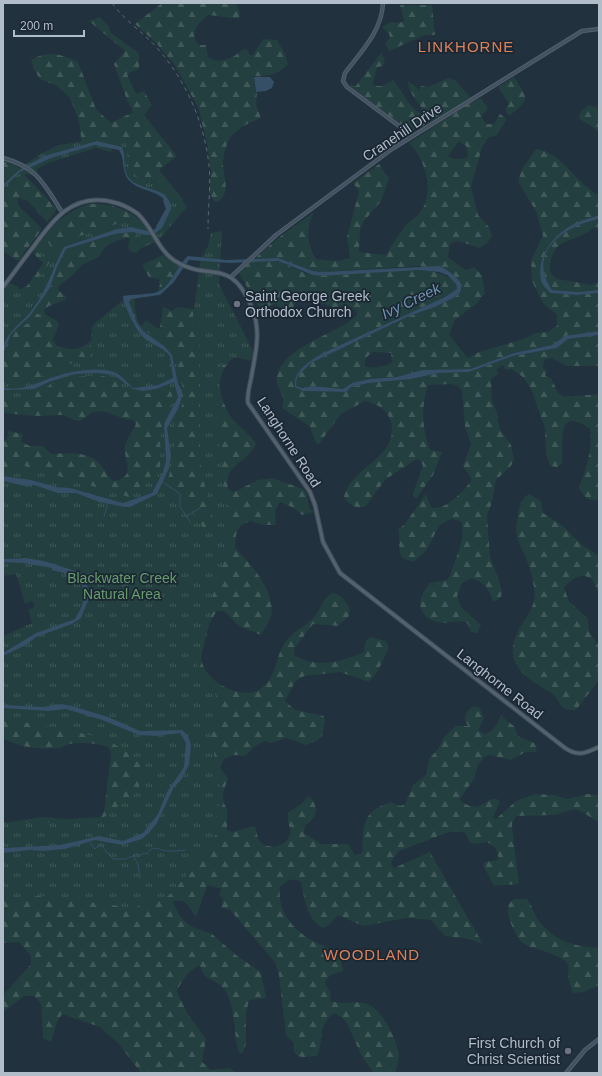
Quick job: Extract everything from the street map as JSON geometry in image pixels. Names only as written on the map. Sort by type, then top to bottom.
[{"type":"main road","points":[[383,3],[381,17],[376,30],[345,73],[343,81],[347,87],[403,129],[410,138]]},
{"type":"main road","name":"Cranehill Drive","points":[[232,277],[255,254],[294,221],[410,138],[570,38],[587,29],[599,29]]},
{"type":"main road","points":[[3,158],[23,166],[33,172],[45,183],[62,212]]},
{"type":"main road","points":[[3,287],[52,221],[62,212],[74,205],[88,200],[110,201],[133,210],[143,219],[169,256],[177,262],[186,266],[214,271],[232,277]]},
{"type":"main road","name":"Langhorne Road","points":[[232,277],[240,286],[248,300],[257,327],[257,341],[248,391],[248,403],[310,492],[315,504],[323,542],[340,573],[565,748],[573,753],[583,754],[599,747]]},
{"type":"main road","points":[[566,1073],[585,1050],[599,1039]]},
{"type":"green space","points":[[162,3],[236,3],[240,13],[239,19],[209,15],[198,25],[194,33],[194,37],[200,45],[206,45],[208,57],[217,60],[227,59],[231,58],[243,49],[247,49],[250,55],[253,55],[263,39],[277,40],[285,54],[288,64],[273,74],[254,76],[255,90],[257,92],[256,105],[261,118],[240,128],[230,138],[223,162],[226,185],[225,191],[224,195],[217,202],[214,201],[209,192],[211,173],[207,143],[198,107],[174,64],[156,43],[135,24]]},
{"type":"green space","points":[[400,5],[432,5],[435,35],[425,35],[389,51],[385,44],[390,37],[382,27],[391,22],[399,23],[404,21]]},
{"type":"green space","points":[[100,17],[109,27],[111,33],[139,53],[139,69],[127,74],[136,94],[144,91],[152,105],[144,115],[177,156],[159,170],[183,199],[183,209],[171,209],[157,189],[131,180],[122,147],[82,146],[79,121],[70,98],[57,86],[40,79],[34,70],[31,60],[43,55],[54,54],[72,59],[78,62],[96,109],[111,123],[133,112],[114,64],[125,51],[89,21]]},
{"type":"green space","points":[[381,53],[385,61],[383,66],[377,67],[373,84],[375,86],[382,86],[393,80],[411,105],[419,113],[425,115],[410,91],[408,81],[419,90],[421,86],[427,87],[449,78],[455,80],[470,97],[430,123],[408,131],[350,86],[351,83],[355,87]]},
{"type":"green space","points":[[514,77],[525,95],[525,99],[521,106],[509,116],[505,109],[509,104],[498,87]]},
{"type":"green space","points":[[481,98],[488,109],[481,116],[486,124],[494,124],[500,114],[507,119],[496,136],[489,137],[482,147],[471,187],[478,215],[489,227],[492,236],[488,242],[480,248],[458,241],[450,244],[448,257],[466,270],[474,267],[482,275],[485,293],[476,304],[455,320],[449,335],[468,358],[479,352],[523,339],[535,333],[547,332],[557,326],[557,315],[543,303],[532,281],[531,260],[543,236],[536,211],[518,182],[522,169],[536,149],[549,153],[563,164],[580,181],[599,195],[599,215],[579,223],[561,233],[554,240],[544,257],[542,276],[543,282],[550,293],[576,295],[599,293],[599,331],[565,336],[552,345],[514,353],[470,369],[422,370],[397,377],[370,379],[352,383],[343,389],[312,386],[302,388],[296,386],[297,377],[311,363],[409,316],[435,307],[453,298],[460,293],[462,285],[450,271],[420,266],[323,272],[313,271],[278,258],[253,260],[278,238],[314,212],[308,230],[308,236],[310,247],[316,259],[336,261],[350,258],[347,237],[359,191],[353,183],[379,164],[389,179],[381,201],[364,221],[360,230],[359,252],[386,255],[397,236],[405,226],[423,209],[427,198],[428,189],[426,172],[419,156],[409,143],[470,103]],"holes":[[[459,141],[466,146],[468,154],[467,158],[454,159],[448,156]],[[373,352],[391,353],[392,362],[379,367],[365,366],[366,358]]]},
{"type":"green space","points":[[589,105],[599,108],[599,132],[578,117],[583,109]]},
{"type":"green space","points":[[95,136],[125,141],[127,146],[128,161],[138,178],[167,185],[175,192],[187,207],[158,241],[132,252],[129,248],[136,234],[131,232],[113,234],[66,249],[50,287],[43,299],[49,301],[40,315],[32,313],[28,318],[31,322],[16,330],[10,343],[10,350],[3,361],[3,292],[10,283],[25,295],[50,262],[34,250],[42,238],[57,250],[63,243],[71,239],[125,221],[137,220],[149,230],[155,229],[168,209],[162,197],[140,188],[130,181],[125,174],[122,157],[119,150],[112,148],[111,152],[96,148],[48,163],[37,169],[37,172],[30,175],[26,174],[3,191],[3,183],[14,171],[44,152],[59,145],[96,139]]},
{"type":"green space","points":[[3,161],[13,164],[21,169],[3,185]]},
{"type":"green space","points":[[22,172],[57,209],[47,222],[28,201],[18,198],[18,205],[42,229],[18,261],[3,251],[3,188]]},
{"type":"green space","points":[[89,204],[113,206],[127,211],[140,220],[145,226],[145,232],[131,227],[64,247],[28,315],[10,284],[13,284],[20,289],[27,286],[43,263],[33,253],[50,230],[63,217]]},
{"type":"green space","points":[[599,219],[599,229],[593,228],[586,233],[559,245],[552,257],[550,271],[554,277],[558,279],[592,285],[599,281],[599,290],[579,292],[552,290],[545,276],[543,263],[546,252],[553,242],[562,234],[586,222]]},
{"type":"green space","name":"Blackwater Creek Natural Area","points":[[222,231],[219,284],[255,355],[254,360],[229,356],[226,365],[221,365],[218,435],[228,515],[227,542],[230,543],[209,607],[213,610],[200,661],[197,661],[199,680],[205,680],[208,691],[215,691],[219,716],[208,720],[217,766],[220,793],[216,823],[218,832],[181,882],[176,885],[177,888],[162,901],[159,897],[152,902],[121,912],[119,906],[48,896],[9,897],[9,900],[3,901],[3,823],[99,821],[138,791],[143,763],[105,738],[3,718],[3,636],[32,623],[28,609],[33,608],[35,604],[31,601],[25,604],[16,574],[3,576],[3,468],[15,463],[129,497],[160,467],[162,428],[170,406],[172,394],[171,390],[150,394],[134,393],[125,389],[110,378],[83,376],[66,379],[38,391],[27,393],[26,400],[3,398],[3,378],[10,381],[25,382],[39,378],[67,365],[90,360],[92,328],[94,324],[123,300],[123,296],[135,295],[135,311],[139,322],[145,330],[173,351],[177,360],[179,375],[184,391],[183,403],[175,429],[174,458],[167,485],[176,491],[205,530],[213,521],[202,473],[198,443],[200,318],[193,317],[201,257],[208,246],[211,233]]},
{"type":"green space","points":[[133,232],[145,235],[145,244],[136,253],[130,251],[128,247],[130,239],[123,239],[110,244],[103,250],[99,257],[82,265],[73,275],[59,286],[58,290],[66,296],[66,300],[49,306],[44,310],[46,315],[57,321],[59,325],[53,340],[57,346],[68,349],[76,349],[86,345],[93,338],[97,370],[3,387],[3,354],[11,334],[50,289],[57,267],[66,249],[115,234]]},
{"type":"green space","points":[[165,254],[179,266],[170,281],[158,292],[160,284],[159,279],[149,277],[142,265]]},
{"type":"green space","points":[[278,261],[301,271],[315,275],[410,269],[429,271],[445,275],[456,284],[457,289],[445,297],[315,358],[298,373],[296,378],[294,384],[303,391],[346,392],[351,387],[369,383],[411,379],[439,373],[469,372],[513,356],[557,348],[568,339],[599,335],[599,364],[597,366],[567,366],[551,358],[544,360],[543,368],[547,371],[545,376],[551,378],[558,393],[564,397],[599,394],[599,500],[587,498],[579,488],[590,452],[590,429],[579,423],[571,421],[566,424],[563,438],[562,464],[557,467],[550,466],[546,453],[545,428],[531,389],[523,377],[511,369],[506,370],[503,365],[497,369],[498,374],[491,379],[492,400],[497,413],[500,429],[511,445],[514,459],[511,466],[496,480],[492,502],[487,516],[490,557],[499,580],[502,592],[501,597],[494,602],[486,587],[480,582],[471,578],[462,583],[457,596],[461,607],[481,625],[477,633],[471,632],[468,625],[462,621],[443,623],[427,618],[423,613],[420,603],[425,590],[430,583],[447,580],[450,576],[461,542],[461,522],[453,519],[443,523],[439,527],[426,551],[414,562],[402,558],[398,529],[404,525],[426,494],[431,507],[441,507],[453,500],[471,481],[471,478],[463,466],[471,444],[465,427],[462,391],[458,386],[452,384],[428,385],[423,409],[425,434],[430,450],[442,452],[433,475],[416,499],[413,493],[423,466],[420,460],[417,459],[386,479],[366,506],[356,507],[348,502],[344,497],[348,487],[388,445],[392,435],[390,418],[382,408],[365,401],[341,414],[319,444],[316,443],[310,427],[282,408],[283,397],[276,381],[281,366],[299,349],[348,322],[357,315],[357,312],[349,306],[333,307],[303,297],[300,297],[290,311],[286,311],[275,304],[260,309],[239,273],[250,262]]},
{"type":"green space","points":[[163,306],[172,311],[177,307],[193,309],[200,307],[252,354],[250,361],[241,358],[234,358],[231,360],[223,371],[221,377],[221,395],[228,412],[231,417],[254,440],[256,445],[246,457],[232,469],[229,474],[228,489],[234,492],[258,480],[272,478],[303,489],[307,494],[309,508],[314,512],[302,515],[294,508],[280,502],[275,511],[276,525],[263,525],[251,521],[242,525],[237,530],[235,548],[254,569],[265,585],[269,594],[272,612],[261,635],[239,626],[224,611],[217,611],[208,627],[202,644],[201,656],[207,672],[221,685],[239,692],[248,693],[263,687],[272,676],[279,654],[286,641],[292,634],[314,617],[331,593],[337,594],[345,601],[350,610],[349,616],[338,626],[313,624],[294,649],[294,655],[312,662],[320,663],[338,661],[364,652],[365,642],[370,637],[386,641],[389,647],[378,671],[369,682],[340,672],[304,676],[295,682],[285,701],[295,710],[324,716],[325,722],[322,736],[316,741],[306,745],[286,738],[272,743],[265,741],[255,746],[245,756],[234,755],[224,759],[220,768],[228,778],[223,798],[225,806],[228,810],[227,830],[233,832],[253,826],[255,827],[258,839],[262,843],[269,846],[280,845],[287,840],[291,832],[288,822],[288,812],[300,805],[309,796],[315,805],[316,812],[313,819],[305,826],[304,833],[321,844],[348,844],[355,855],[362,853],[364,827],[369,815],[374,810],[391,802],[400,806],[405,804],[413,785],[426,775],[429,759],[438,749],[444,737],[456,726],[468,726],[465,720],[465,715],[468,710],[474,706],[480,708],[484,718],[478,730],[485,734],[488,733],[495,727],[501,716],[514,726],[518,736],[534,743],[537,749],[536,752],[526,752],[510,760],[490,755],[484,757],[478,765],[474,779],[459,800],[475,807],[482,805],[491,799],[497,799],[500,802],[493,818],[496,819],[516,801],[535,794],[554,795],[567,799],[588,794],[599,795],[599,822],[574,809],[555,815],[516,816],[512,824],[519,881],[518,884],[494,886],[483,865],[485,862],[498,860],[496,849],[487,842],[474,844],[470,843],[466,834],[463,832],[449,832],[399,851],[391,862],[394,868],[430,852],[483,944],[469,939],[445,936],[431,920],[407,918],[363,926],[338,915],[329,925],[323,928],[313,920],[307,908],[301,882],[290,880],[280,887],[281,905],[289,921],[309,939],[333,951],[341,960],[343,971],[330,975],[325,983],[331,994],[330,1001],[339,1003],[358,1002],[367,1004],[378,1012],[388,1025],[398,1048],[398,1064],[395,1073],[374,1073],[362,1057],[346,1021],[335,1013],[332,1014],[324,1026],[317,1056],[301,1057],[294,1052],[293,1042],[286,1036],[279,975],[275,962],[230,910],[221,908],[223,898],[219,896],[221,889],[211,886],[207,886],[196,917],[184,902],[173,902],[179,915],[190,926],[212,934],[236,955],[261,972],[266,998],[249,1000],[246,1014],[246,1043],[243,1053],[239,1053],[237,1046],[232,1009],[227,994],[221,986],[206,977],[200,965],[186,976],[177,991],[187,1013],[206,1039],[202,1062],[211,1070],[229,1068],[237,1073],[141,1073],[119,1044],[100,1027],[62,1014],[57,1023],[51,1042],[43,1038],[41,1004],[34,996],[24,996],[3,1012],[3,995],[31,964],[31,956],[19,942],[3,943],[3,853],[30,850],[173,790],[21,647],[99,502],[150,496],[170,444],[182,397],[140,328],[146,320],[157,328],[160,328]]},
{"type":"green space","points":[[96,373],[174,382],[166,461],[134,500],[3,476],[3,442],[7,439],[8,431],[23,434],[21,442],[30,446],[43,446],[51,454],[77,454],[90,457],[100,464],[113,481],[121,479],[125,476],[128,468],[125,446],[136,424],[133,420],[122,418],[103,411],[93,412],[80,421],[73,420],[63,415],[35,416],[3,413],[3,390],[75,374]]},
{"type":"green space","points":[[529,494],[541,501],[543,513],[563,526],[582,545],[599,556],[599,593],[594,582],[588,577],[584,576],[580,576],[569,582],[564,588],[569,601],[588,619],[589,632],[599,646],[599,680],[576,710],[570,710],[562,707],[556,697],[528,678],[516,664],[513,656],[513,646],[516,636],[530,611],[535,597],[530,569],[516,533],[520,505],[522,500]]},
{"type":"green space","points":[[3,708],[139,735],[158,814],[3,848],[3,823],[42,817],[68,819],[101,817],[104,812],[111,753],[108,747],[94,744],[74,743],[60,748],[45,749],[30,748],[16,744],[3,738]]},
{"type":"green space","points":[[513,899],[527,899],[539,921],[545,928],[566,942],[581,946],[599,948],[599,985],[584,992],[573,993],[568,979],[568,965],[565,961],[545,951],[522,943],[514,931],[508,915],[508,907]]},
{"type":"water","points":[[254,77],[270,77],[274,82],[272,88],[266,91],[256,92]]},
{"type":"water","points":[[97,141],[122,147],[126,173],[131,180],[166,196],[171,209],[162,228],[153,235],[133,232],[115,234],[66,249],[57,267],[50,288],[30,316],[11,334],[3,354],[5,342],[11,332],[34,308],[39,300],[64,247],[117,229],[131,227],[152,232],[163,220],[169,208],[163,198],[153,192],[142,189],[128,179],[124,171],[119,150],[95,145],[51,158],[20,172],[3,188],[3,185],[18,171],[44,156]]},
{"type":"water","points":[[599,215],[599,219],[573,228],[562,235],[553,243],[546,253],[543,264],[545,276],[552,290],[579,292],[599,290],[599,293],[576,295],[550,293],[543,285],[540,270],[542,261],[549,245],[570,226]]},
{"type":"water","points":[[188,256],[227,260],[278,258],[313,271],[323,272],[440,266],[458,279],[462,285],[460,293],[453,298],[435,307],[409,316],[311,363],[297,377],[296,386],[302,388],[312,386],[343,389],[352,383],[370,379],[397,377],[422,370],[470,369],[514,353],[552,345],[565,336],[599,331],[599,335],[568,339],[557,348],[513,356],[469,372],[439,373],[411,379],[369,383],[351,387],[346,392],[303,391],[295,387],[295,381],[300,370],[309,362],[325,352],[445,297],[457,289],[456,284],[447,275],[439,272],[419,270],[321,276],[313,275],[278,261],[229,263],[189,260],[173,283],[160,295],[131,299],[129,302],[137,323],[143,331],[164,346],[172,355],[178,384],[182,391],[182,397],[178,409],[167,428],[171,456],[169,468],[157,494],[130,507],[125,507],[99,502],[76,493],[58,493],[34,485],[25,486],[3,481],[3,476],[31,480],[56,487],[70,488],[123,503],[152,493],[163,472],[166,461],[164,424],[178,397],[174,382],[156,389],[143,391],[133,389],[114,375],[96,373],[75,374],[49,382],[34,389],[3,390],[3,387],[14,389],[20,388],[64,374],[89,370],[106,370],[117,373],[133,388],[158,385],[173,378],[170,356],[164,350],[141,335],[134,325],[123,296],[153,293],[162,289],[170,281],[180,265]]},
{"type":"water","points":[[26,558],[44,561],[82,573],[87,583],[89,598],[81,618],[72,624],[36,637],[26,645],[3,656],[3,653],[36,633],[75,619],[83,603],[83,588],[79,577],[52,570],[52,568],[23,563],[3,562],[3,559]]},
{"type":"water","points":[[61,704],[108,717],[140,731],[182,730],[188,736],[191,745],[189,765],[181,780],[174,787],[157,823],[142,839],[122,845],[95,840],[65,849],[42,851],[30,850],[3,853],[3,848],[60,845],[99,836],[123,841],[143,833],[158,814],[167,792],[184,767],[186,743],[180,733],[157,736],[139,735],[102,720],[66,709],[48,711],[3,708],[3,705],[43,707]]},
{"type":"waterway","points":[[158,227],[168,209],[165,200]]},
{"type":"waterway","points":[[163,482],[180,494],[180,507],[191,523]]},
{"type":"waterway","points":[[104,517],[108,502]]},
{"type":"waterway","points":[[187,516],[200,508]]},
{"type":"waterway","points":[[90,842],[95,849],[100,844],[113,859],[125,859],[135,854],[139,856],[144,853],[147,854],[154,848],[165,851],[185,850]]},
{"type":"waterway","points":[[133,856],[138,864],[140,878]]},
{"type":"railway","points":[[112,3],[168,61],[185,88],[192,103],[207,149],[210,173],[208,229]]},
{"type":"place","name":"Saint George Greek Orthodox Church","points":[[237,304]]},
{"type":"place","name":"First Church of Christ Scientist","points":[[568,1051]]},
{"type":"district","name":"LINKHORNE","points":[[466,47]]},
{"type":"district","name":"WOODLAND","points":[[372,955]]},
{"type":"water label","name":"Ivy Creek","points":[[411,301]]}]
